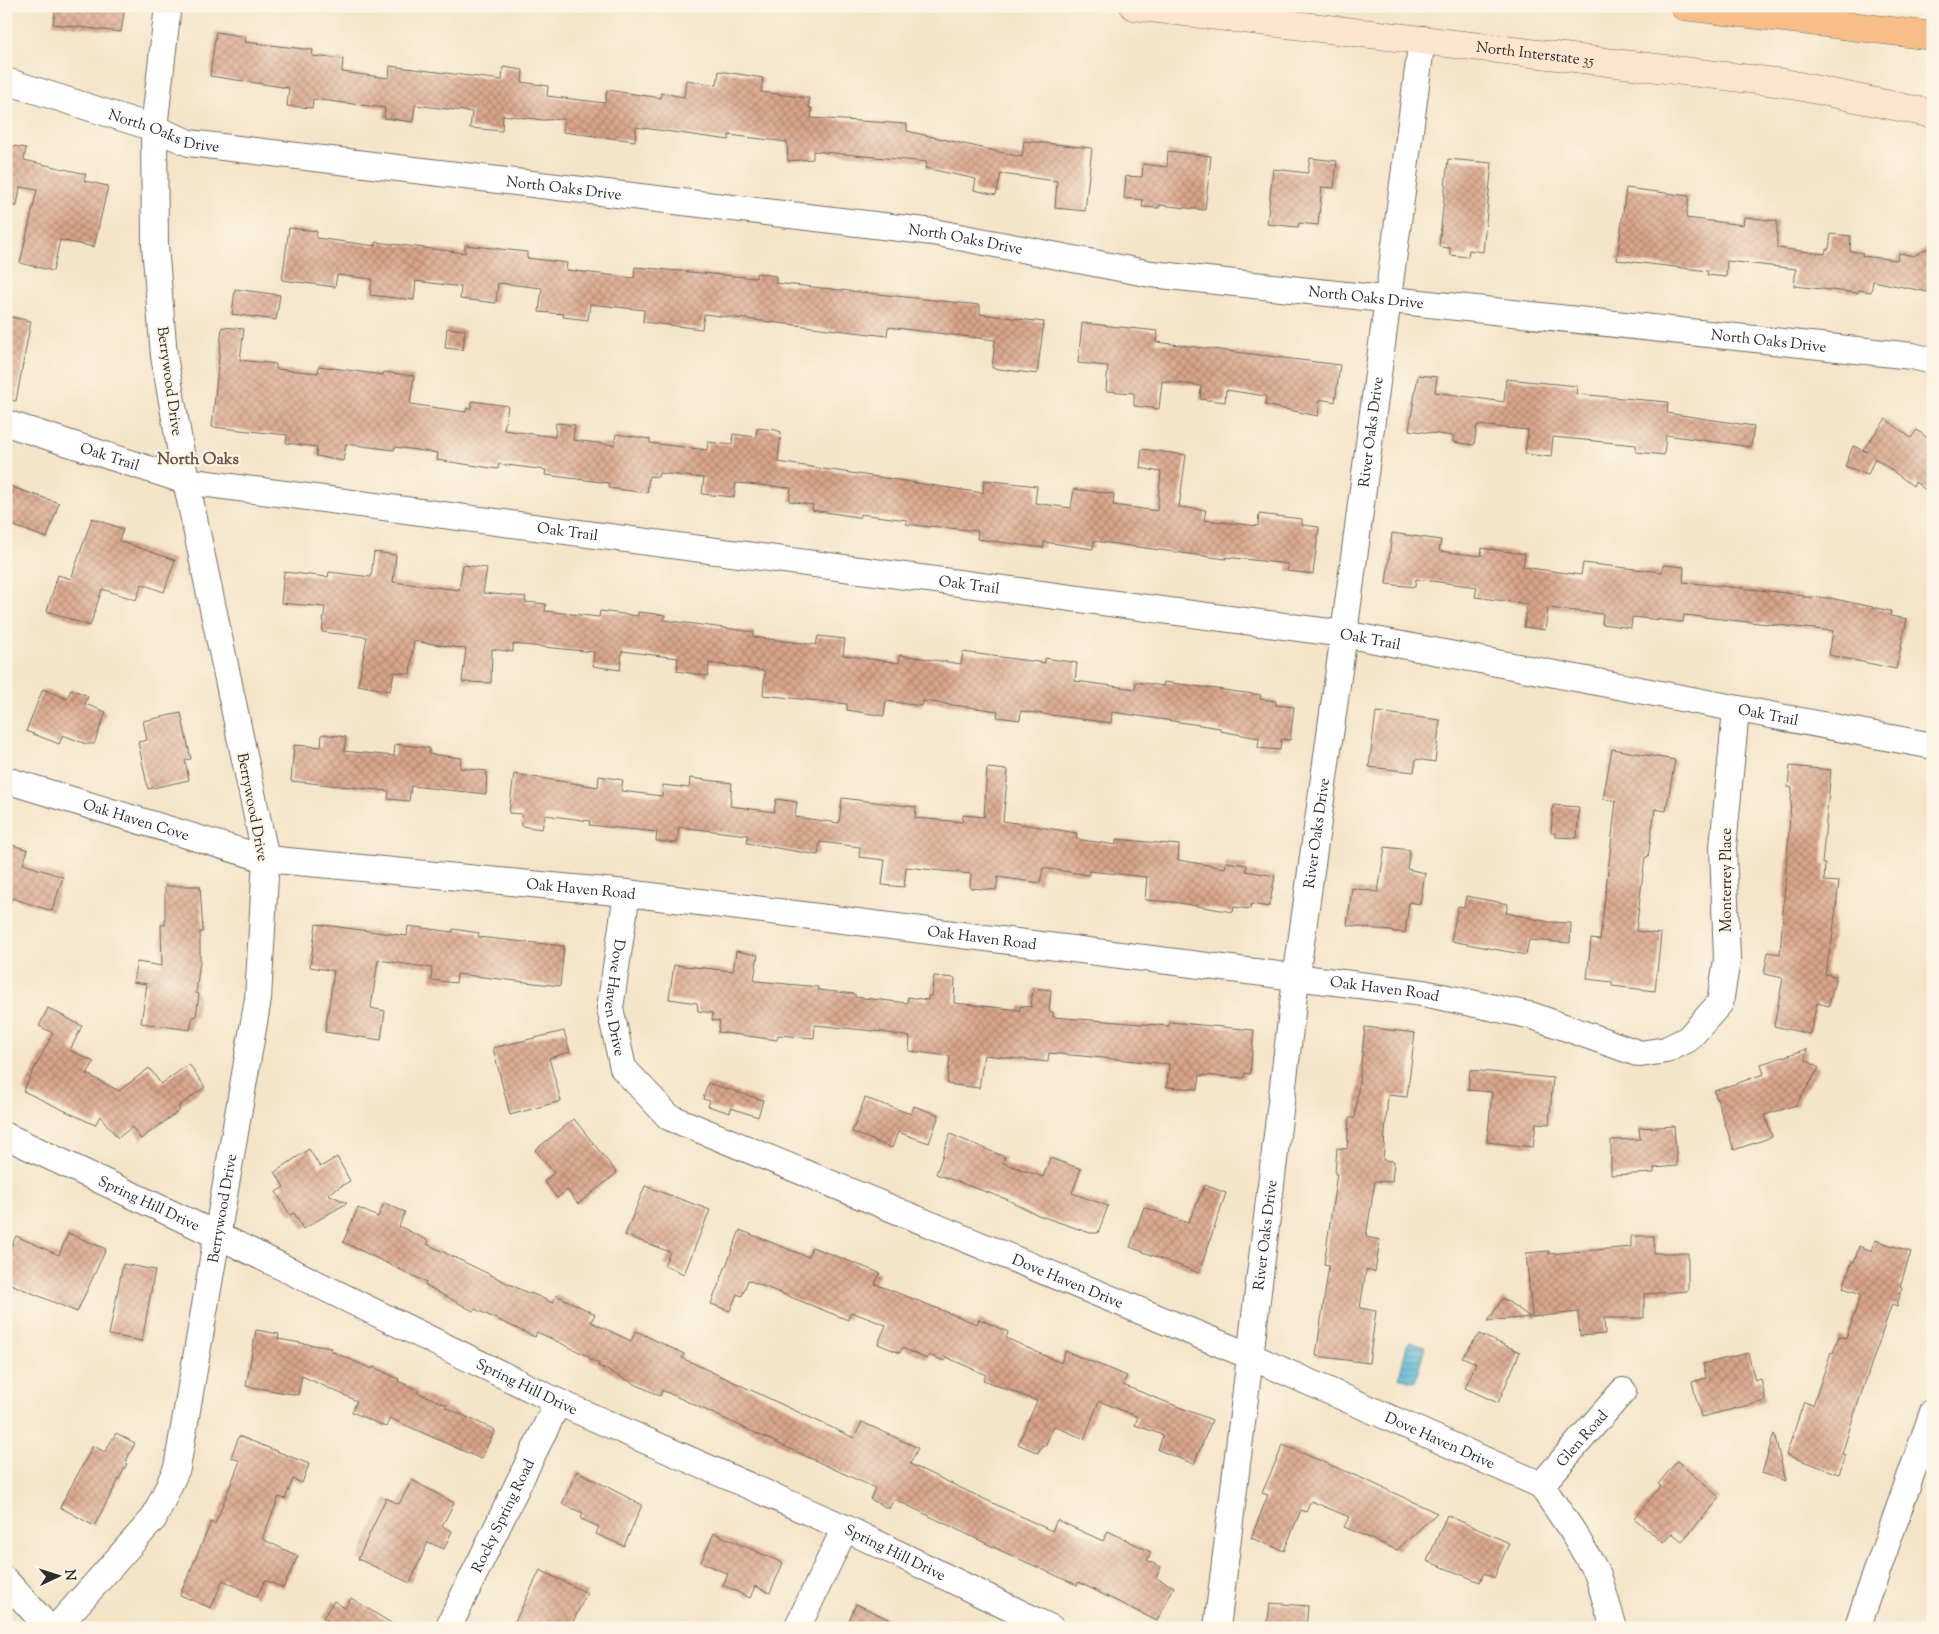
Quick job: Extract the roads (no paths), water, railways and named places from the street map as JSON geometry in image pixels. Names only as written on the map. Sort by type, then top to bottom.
[{"type":"highway","points":[[1684,6],[1933,36]]},
{"type":"main road","name":"North Interstate 35","points":[[1134,6],[1784,83],[1933,114]]},
{"type":"street","name":"Berrywood Drive","points":[[56,1628],[154,1518],[177,1468],[258,1000],[266,859],[186,482],[163,346],[155,245],[154,128],[168,6]]},
{"type":"street","name":"River Oaks Drive","points":[[1217,1628],[1296,979],[1389,299],[1422,39]]},
{"type":"street","name":"North Oaks Drive","points":[[6,81],[154,128],[189,143],[933,232],[1151,274],[1912,356],[1933,361]]},
{"type":"street","name":"Oak Trail","points":[[6,423],[186,482],[1344,634],[1933,746]]},
{"type":"street","name":"Monterrey Place","points":[[1688,1039],[1720,1003],[1727,960],[1723,847],[1736,710]]},
{"type":"street","name":"Oak Haven Cove","points":[[6,780],[266,859]]},
{"type":"street","name":"Oak Haven Road","points":[[266,859],[627,893],[1296,979],[1423,993],[1533,1016],[1640,1054],[1666,1050],[1688,1039]]},
{"type":"street","name":"Dove Haven Drive","points":[[627,893],[610,1008],[623,1068],[669,1117],[1250,1356],[1541,1485]]},
{"type":"street","name":"Spring Hill Drive","points":[[6,1136],[217,1235],[558,1402],[845,1528],[1051,1628]]},
{"type":"street","name":"Glen Road","points":[[1541,1485],[1623,1391]]},
{"type":"street","name":"Rocky Spring Road","points":[[448,1628],[558,1402]]},
{"type":"street","points":[[1857,1628],[1933,1412]]},
{"type":"street","points":[[1541,1485],[1573,1532],[1598,1575],[1614,1628]]},
{"type":"street","points":[[797,1628],[845,1528]]},
{"type":"street","points":[[6,1581],[49,1628]]},
{"type":"water","points":[[1410,1342],[1425,1347],[1415,1382],[1399,1377],[1407,1344]]},
{"type":"district","name":"North Oaks","points":[[198,458]]}]
